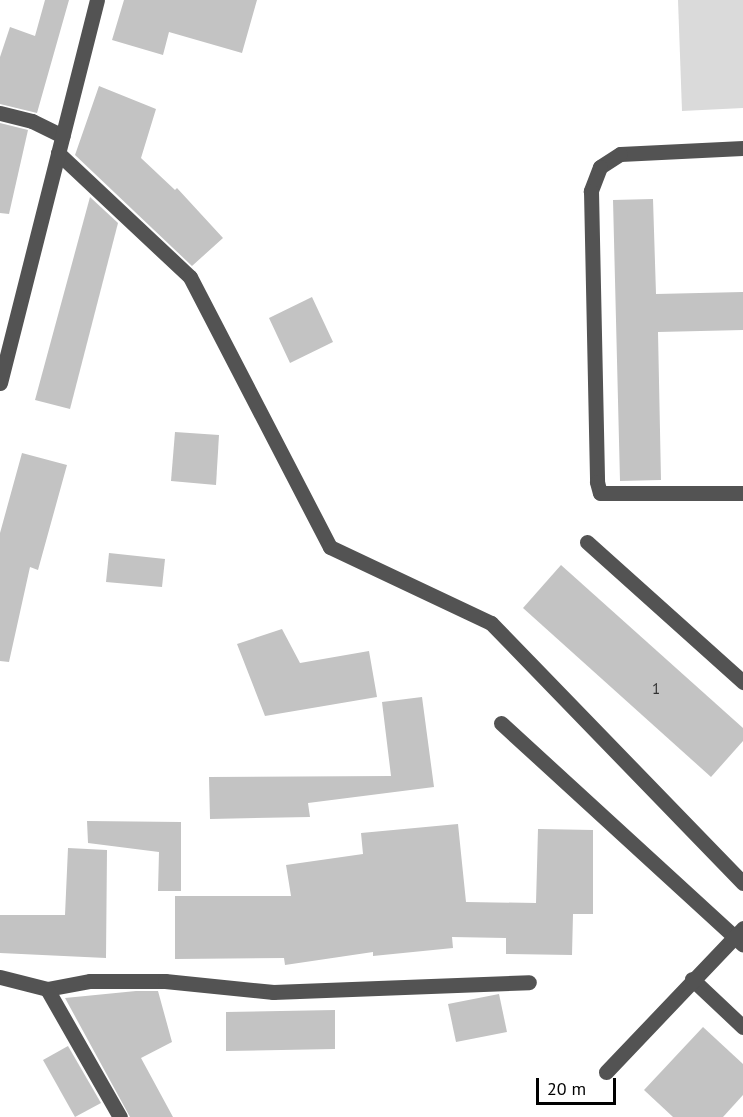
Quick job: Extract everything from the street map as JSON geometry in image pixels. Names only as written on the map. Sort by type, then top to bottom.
[{"type":"street","points":[[0,383],[97,0]]},
{"type":"street","points":[[0,113],[32,121],[63,136]]},
{"type":"street","points":[[743,148],[620,154],[600,167],[591,192],[597,482],[600,493],[743,493]]},
{"type":"street","points":[[58,153],[190,277],[330,547],[491,622],[743,883]]},
{"type":"street","points":[[587,542],[743,682]]},
{"type":"street","points":[[501,723],[740,936],[692,979],[606,1072]]},
{"type":"street","points":[[0,977],[47,989],[90,981],[165,981],[273,992],[529,982]]},
{"type":"street","points":[[692,979],[743,1027]]},
{"type":"street","points":[[47,989],[120,1117]]},
{"type":"shaded area","points":[[678,0],[743,0],[743,108],[682,111]]},
{"type":"building","points":[[45,0],[69,0],[37,113],[0,104],[0,57],[10,27],[35,36]]},
{"type":"building","points":[[124,0],[257,0],[242,53],[169,32],[163,55],[112,40]]},
{"type":"building","points":[[99,86],[156,109],[141,158],[175,190],[177,188],[223,238],[192,266],[75,155]]},
{"type":"building","points":[[0,123],[28,130],[9,214],[0,213]]},
{"type":"building","points":[[90,197],[118,223],[70,409],[35,400]]},
{"type":"building","points":[[653,199],[656,294],[743,292],[743,330],[658,332],[661,480],[620,481],[613,200]]},
{"type":"building","points":[[312,297],[333,342],[290,363],[269,318]]},
{"type":"building","points":[[175,432],[219,435],[216,485],[171,481]]},
{"type":"building","points":[[22,453],[67,465],[38,570],[30,567],[9,662],[0,661],[0,533]]},
{"type":"building","points":[[109,553],[165,559],[162,587],[106,582]]},
{"type":"building","points":[[561,565],[743,728],[743,741],[711,777],[523,608]]},
{"type":"building","points":[[282,629],[300,663],[369,651],[377,697],[265,716],[237,644]]},
{"type":"building","points":[[422,697],[434,787],[308,803],[310,817],[210,819],[209,777],[391,776],[382,702]]},
{"type":"building","points":[[87,821],[181,822],[181,891],[158,891],[159,852],[88,843]]},
{"type":"building","points":[[458,824],[466,902],[536,903],[538,829],[593,830],[593,914],[573,914],[572,955],[506,954],[506,938],[452,937],[453,948],[373,956],[373,952],[285,965],[284,958],[175,959],[175,896],[291,896],[286,865],[363,854],[361,833]]},
{"type":"building","points":[[68,848],[107,850],[106,958],[0,953],[0,915],[65,915]]},
{"type":"building","points":[[158,991],[172,1042],[141,1058],[173,1117],[130,1117],[65,998]]},
{"type":"building","points":[[499,994],[507,1032],[456,1042],[448,1004]]},
{"type":"building","points":[[335,1010],[335,1049],[226,1051],[226,1012]]},
{"type":"building","points":[[703,1027],[743,1064],[743,1095],[723,1117],[673,1117],[644,1090]]},
{"type":"building","points":[[68,1046],[101,1103],[75,1117],[43,1060]]}]
